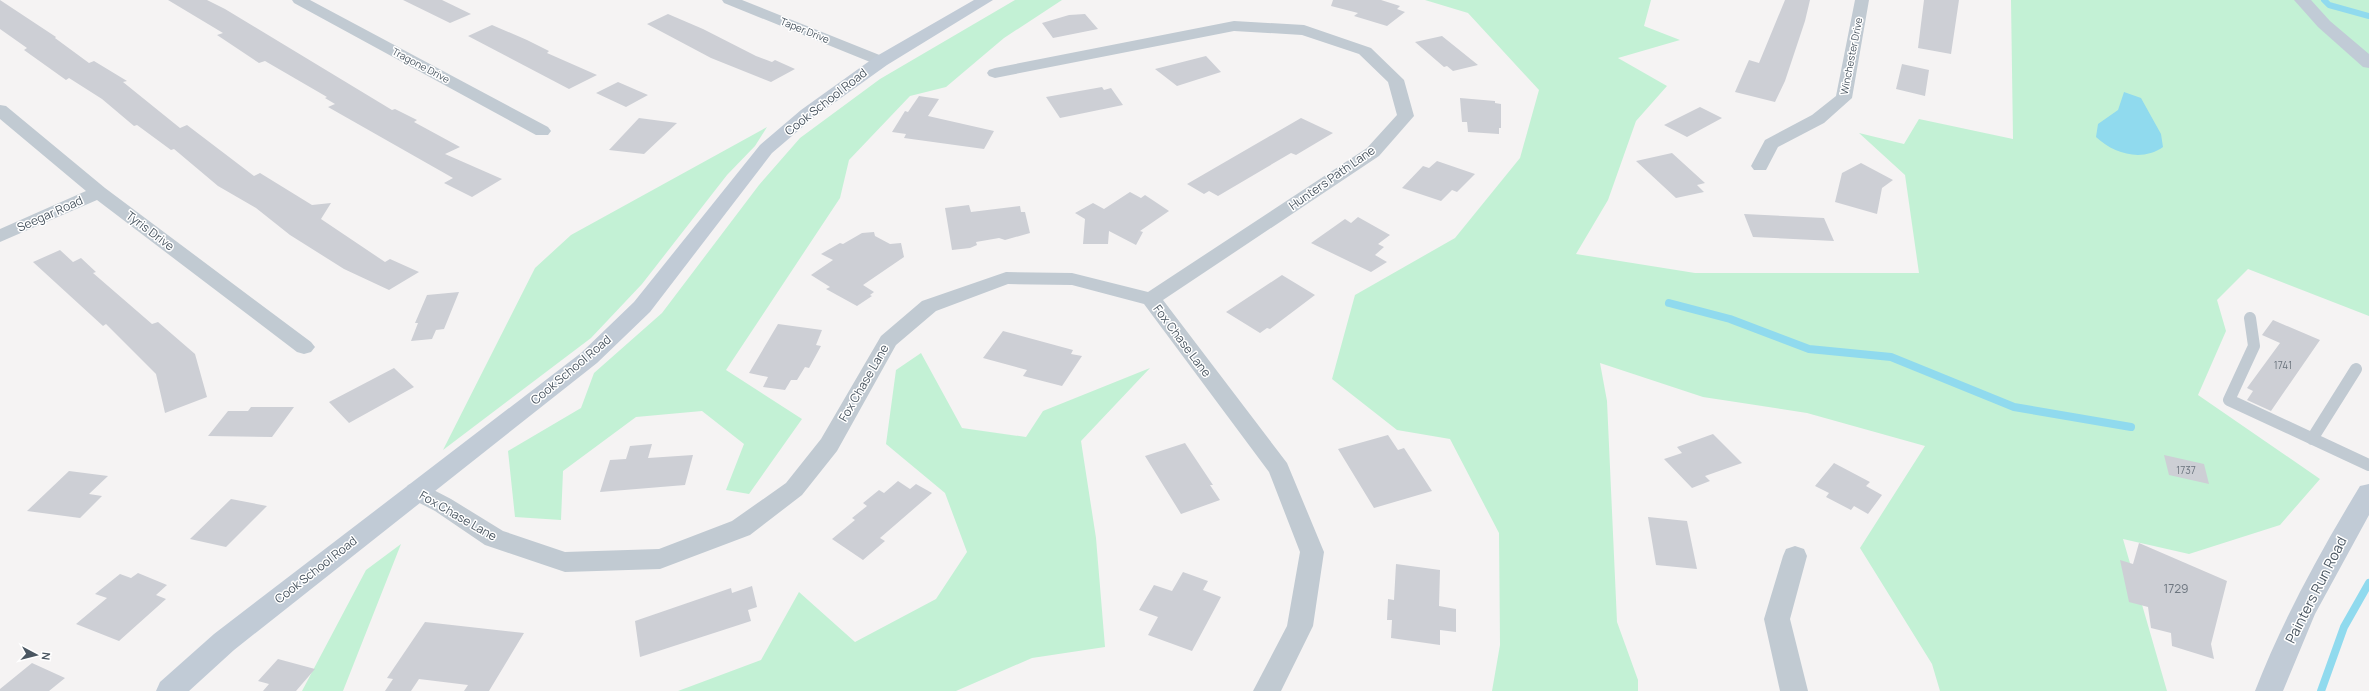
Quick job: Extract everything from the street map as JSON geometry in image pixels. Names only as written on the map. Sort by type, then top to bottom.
[{"type":"street","name":"Tragone Drive","points":[[299,0],[542,131]]},
{"type":"street","name":"Taper Drive","points":[[729,0],[881,61]]},
{"type":"street","name":"Cook School Road","points":[[170,691],[224,642],[416,491],[589,358],[642,307],[766,149],[807,114],[881,61],[986,0]]},
{"type":"street","name":"Winchester Drive","points":[[1760,166],[1770,144],[1818,119],[1844,98],[1862,0]]},
{"type":"street","points":[[2302,0],[2324,24],[2369,64]]},
{"type":"street","name":"Hunters Path Lane","points":[[996,73],[1234,26],[1304,30],[1365,51],[1396,80],[1406,116],[1373,152],[1151,299]]},
{"type":"street","name":"Tyris Drive","points":[[0,110],[99,192],[304,347]]},
{"type":"street","name":"Seegar Road","points":[[0,236],[99,192]]},
{"type":"street","name":"Fox Chase Lane","points":[[416,491],[443,504],[494,538],[566,562],[660,559],[742,528],[794,489],[829,445],[888,341],[929,306],[1006,278],[1072,278],[1151,299],[1279,469],[1312,552],[1300,626],[1268,691]]},
{"type":"street","name":"Painters Run Road","points":[[2269,691],[2281,657],[2332,555],[2369,493]]},
{"type":"street","points":[[1794,691],[1777,619],[1795,556]]},
{"type":"lane","points":[[2250,318],[2254,346],[2229,400],[2369,466]]},
{"type":"lane","points":[[2312,439],[2356,368]]},
{"type":"green space","points":[[1015,0],[1062,0],[1004,38],[946,87],[910,96],[849,160],[840,198],[726,370],[802,419],[749,494],[726,490],[744,444],[702,411],[636,417],[563,471],[561,520],[515,517],[508,451],[581,408],[594,373],[662,313],[759,185],[800,138],[880,79]]},
{"type":"green space","points":[[1425,0],[1651,0],[1644,26],[1680,40],[1618,58],[1667,86],[1636,121],[1608,200],[1576,254],[1695,273],[1919,273],[1905,175],[1859,133],[1904,144],[1919,119],[2013,139],[2011,0],[2369,0],[2369,316],[2248,269],[2217,300],[2226,331],[2198,395],[2320,479],[2280,525],[2189,554],[2123,539],[2167,691],[1940,691],[1932,664],[1860,548],[1925,446],[1807,413],[1703,397],[1600,363],[1607,401],[1617,622],[1638,680],[1638,691],[1492,691],[1500,645],[1499,533],[1450,439],[1397,430],[1332,379],[1355,295],[1455,238],[1520,158],[1539,90],[1468,13]]},
{"type":"green space","points":[[767,127],[755,146],[727,175],[642,284],[591,338],[443,450],[535,268],[571,235]]},
{"type":"green space","points":[[921,353],[962,428],[1026,437],[1043,411],[1150,368],[1081,441],[1096,538],[1105,647],[1032,658],[956,691],[678,691],[761,660],[799,592],[855,642],[936,599],[967,552],[945,493],[886,444],[896,370]]},
{"type":"green space","points":[[401,544],[343,691],[302,691],[366,570]]},
{"type":"water","points":[[2124,92],[2141,98],[2161,134],[2163,147],[2155,152],[2137,155],[2120,152],[2103,143],[2096,137],[2098,124],[2118,110]]},
{"type":"building","points":[[0,0],[56,37],[55,38],[89,63],[94,61],[127,81],[123,82],[180,128],[187,125],[254,176],[260,173],[312,205],[331,203],[321,219],[385,262],[390,259],[419,272],[389,290],[344,269],[290,235],[256,208],[218,186],[174,149],[171,150],[137,125],[134,126],[102,99],[69,78],[66,80],[24,50],[27,48],[0,29]]},
{"type":"building","points":[[168,0],[207,0],[225,9],[392,110],[395,109],[417,120],[414,122],[460,147],[445,154],[502,179],[472,197],[444,183],[453,178],[328,107],[335,104],[325,98],[327,97],[265,61],[259,63],[217,35],[223,33]]},
{"type":"building","points":[[403,0],[442,0],[471,14],[450,23]]},
{"type":"building","points":[[1333,0],[1381,0],[1400,6],[1397,9],[1405,12],[1387,26],[1354,16],[1358,13],[1331,6]]},
{"type":"building","points":[[1785,0],[1810,0],[1805,21],[1785,81],[1775,102],[1735,92],[1749,60],[1759,63]]},
{"type":"building","points":[[1924,0],[1959,0],[1951,54],[1918,48]]},
{"type":"building","points":[[668,14],[703,29],[756,56],[772,62],[775,60],[795,69],[771,82],[711,58],[647,24]]},
{"type":"building","points":[[1085,14],[1098,29],[1053,38],[1042,23],[1069,15]]},
{"type":"building","points":[[492,25],[549,51],[547,53],[597,75],[569,89],[468,36]]},
{"type":"building","points":[[1442,36],[1478,65],[1453,71],[1447,66],[1444,67],[1415,42]]},
{"type":"building","points":[[1206,56],[1221,72],[1177,86],[1155,69]]},
{"type":"building","points":[[1902,64],[1929,70],[1925,96],[1896,89]]},
{"type":"building","points":[[618,82],[648,95],[626,107],[596,93]]},
{"type":"building","points":[[1102,87],[1104,90],[1111,88],[1123,105],[1060,118],[1046,97]]},
{"type":"building","points":[[919,96],[939,99],[928,116],[994,131],[984,149],[904,138],[906,134],[892,132],[905,111],[908,112]]},
{"type":"building","points":[[1460,98],[1495,101],[1495,103],[1501,104],[1501,128],[1499,128],[1499,134],[1468,132],[1467,122],[1462,122]]},
{"type":"building","points":[[1700,107],[1722,118],[1687,137],[1664,125]]},
{"type":"building","points":[[639,118],[677,123],[644,154],[609,150]]},
{"type":"building","points":[[1301,118],[1333,133],[1296,155],[1291,153],[1218,196],[1209,191],[1204,194],[1187,184]]},
{"type":"building","points":[[1672,153],[1705,183],[1697,185],[1704,192],[1676,198],[1636,161]]},
{"type":"building","points":[[1437,161],[1475,174],[1457,192],[1452,190],[1441,201],[1402,188],[1423,166],[1429,168]]},
{"type":"building","points":[[1861,163],[1893,180],[1882,188],[1877,214],[1835,202],[1842,173]]},
{"type":"building","points":[[1130,192],[1141,198],[1145,195],[1169,211],[1140,231],[1143,232],[1136,245],[1109,231],[1108,244],[1083,244],[1085,219],[1075,213],[1093,203],[1104,209]]},
{"type":"building","points":[[969,205],[971,212],[1020,206],[1021,212],[1025,212],[1030,233],[1005,240],[999,238],[976,242],[977,245],[970,248],[952,250],[945,208]]},
{"type":"building","points":[[1744,214],[1824,218],[1834,241],[1753,237]]},
{"type":"building","points":[[1358,217],[1390,235],[1378,244],[1384,247],[1375,255],[1387,262],[1371,272],[1311,243],[1345,219],[1351,223]]},
{"type":"building","points":[[874,232],[875,236],[890,244],[901,243],[904,257],[863,285],[874,292],[870,295],[872,296],[857,306],[826,289],[830,287],[811,275],[833,260],[821,254],[862,233]]},
{"type":"building","points":[[60,250],[73,262],[81,258],[96,272],[93,273],[152,324],[158,322],[195,354],[207,397],[165,413],[156,374],[106,324],[103,326],[33,262]]},
{"type":"building","points":[[1282,275],[1315,295],[1270,329],[1267,328],[1260,333],[1226,312]]},
{"type":"building","points":[[459,292],[444,329],[436,330],[432,339],[411,341],[418,323],[415,323],[427,295]]},
{"type":"building","points":[[2273,320],[2320,340],[2271,411],[2247,400],[2253,391],[2247,388],[2280,343],[2262,335]]},
{"type":"building","points":[[778,324],[822,330],[816,345],[821,346],[809,368],[805,367],[797,380],[791,380],[785,390],[763,387],[768,377],[749,373]]},
{"type":"building","points":[[1003,331],[1073,350],[1071,354],[1082,356],[1062,386],[1023,376],[1027,370],[983,358]]},
{"type":"building","points":[[394,368],[414,387],[349,423],[329,402]]},
{"type":"building","points":[[251,407],[294,407],[272,437],[208,436],[228,411],[248,411]]},
{"type":"building","points":[[1713,434],[1742,463],[1705,476],[1710,481],[1692,488],[1664,459],[1682,453],[1677,447]]},
{"type":"building","points":[[1388,435],[1398,450],[1404,448],[1432,491],[1374,508],[1338,449]]},
{"type":"building","points":[[1185,443],[1213,485],[1210,485],[1220,500],[1181,514],[1145,456]]},
{"type":"building","points":[[652,444],[648,458],[693,455],[685,485],[600,492],[610,460],[626,459],[630,446]]},
{"type":"building","points":[[2164,455],[2204,464],[2209,484],[2169,475]]},
{"type":"building","points":[[1834,463],[1870,482],[1866,486],[1882,495],[1868,514],[1854,506],[1851,510],[1826,497],[1829,493],[1815,486]]},
{"type":"building","points":[[69,471],[108,476],[89,494],[102,496],[80,518],[27,511]]},
{"type":"building","points":[[898,481],[910,489],[916,484],[932,493],[880,538],[885,541],[863,560],[832,539],[855,520],[852,518],[867,506],[863,503],[879,490],[884,493]]},
{"type":"building","points":[[231,499],[267,506],[226,547],[190,539]]},
{"type":"building","points":[[1648,517],[1687,521],[1697,569],[1656,565]]},
{"type":"building","points":[[2139,543],[2227,581],[2211,644],[2214,659],[2172,646],[2171,633],[2151,628],[2148,607],[2129,602],[2120,560],[2133,564]]},
{"type":"building","points":[[1396,564],[1440,570],[1439,606],[1456,609],[1456,632],[1440,630],[1440,645],[1391,638],[1392,620],[1387,620],[1388,599],[1394,600]]},
{"type":"building","points":[[1183,572],[1208,581],[1203,590],[1221,597],[1192,651],[1148,635],[1158,617],[1139,610],[1154,585],[1172,591]]},
{"type":"building","points":[[138,573],[167,585],[156,595],[166,599],[119,641],[76,624],[107,598],[95,594],[120,574],[131,578]]},
{"type":"building","points":[[752,586],[757,607],[748,610],[751,621],[640,657],[635,621],[731,588],[732,593]]},
{"type":"building","points":[[425,622],[524,633],[489,691],[464,691],[468,685],[419,679],[411,691],[385,691],[393,679],[387,678]]},
{"type":"building","points":[[278,659],[315,669],[296,691],[263,691],[269,684],[258,681]]},
{"type":"building","points":[[32,663],[65,678],[49,691],[0,691],[0,689]]},
{"type":"waterway","points":[[2324,0],[2329,5],[2369,16]]},
{"type":"waterway","points":[[1669,303],[1730,319],[1809,349],[1891,357],[2014,407],[2131,427]]},
{"type":"waterway","points":[[2321,691],[2344,627],[2369,583]]}]
